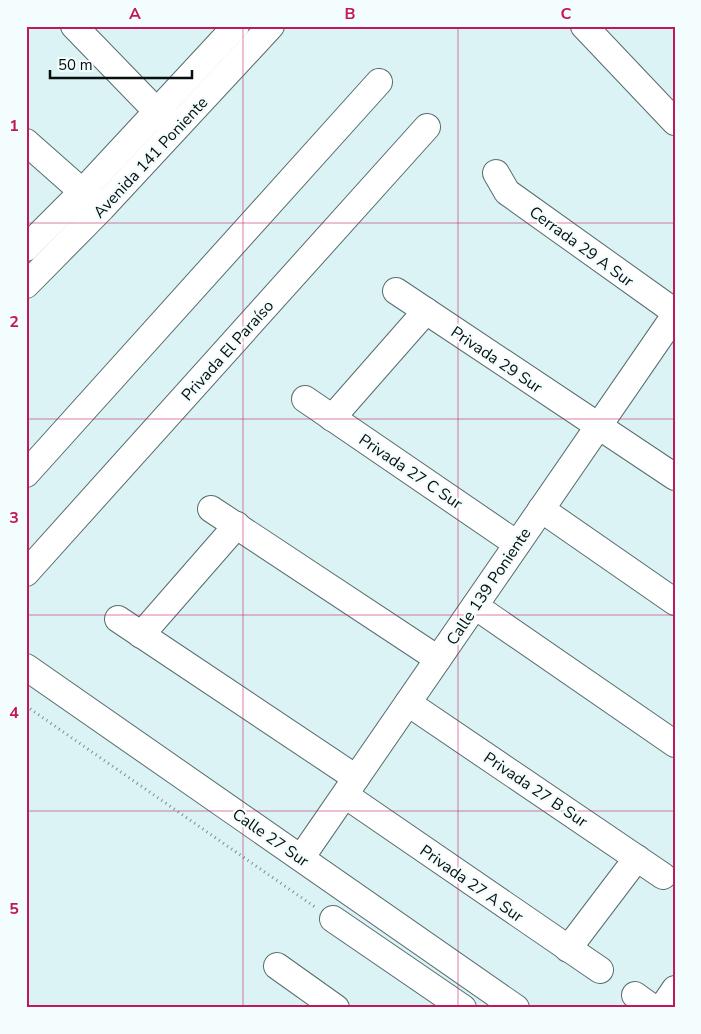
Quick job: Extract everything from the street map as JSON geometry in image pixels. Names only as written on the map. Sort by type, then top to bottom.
[{"type":"street","points":[[74,26],[174,130]]},
{"type":"street","name":"Avenida 141 Poniente","points":[[26,286],[157,111],[236,26]]},
{"type":"street","points":[[584,26],[672,116]]},
{"type":"street","name":"Avenida 141 Poniente","points":[[26,248],[92,200],[174,130],[264,29]]},
{"type":"street","points":[[26,474],[379,82]]},
{"type":"street","name":"Privada El Paraíso","points":[[26,572],[427,127]]},
{"type":"street","points":[[26,142],[92,200]]},
{"type":"street","name":"Cerrada 29 A Sur","points":[[496,173],[507,192],[675,313]]},
{"type":"street","name":"Privada 29 Sur","points":[[396,291],[675,478]]},
{"type":"street","points":[[332,418],[426,311]]},
{"type":"street","name":"Calle 139 Poniente","points":[[301,858],[675,313]]},
{"type":"street","name":"Privada 27 C Sur","points":[[304,399],[517,544]]},
{"type":"street","points":[[211,509],[438,659]]},
{"type":"street","points":[[541,510],[675,602]]},
{"type":"street","points":[[141,635],[237,525]]},
{"type":"street","points":[[475,606],[675,744]]},
{"type":"street","name":"Privada 27 A Sur","points":[[118,619],[350,787],[568,949],[600,970]]},
{"type":"street","name":"Calle 27 Sur","points":[[26,667],[516,1008]]},
{"type":"street","name":"Privada 27 B Sur","points":[[408,703],[663,876]]},
{"type":"street","points":[[568,949],[637,858]]},
{"type":"street","points":[[333,919],[463,1008]]},
{"type":"street","points":[[277,966],[336,1008]]},
{"type":"street","points":[[662,1008],[675,989]]},
{"type":"path","points":[[26,706],[333,919]]}]
